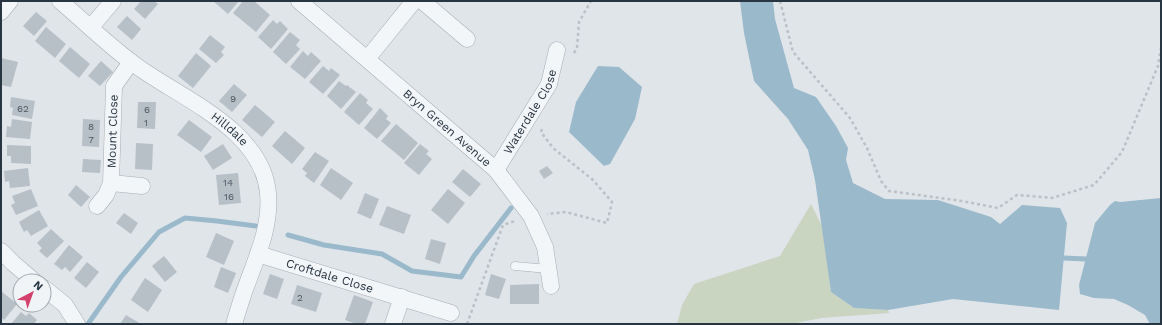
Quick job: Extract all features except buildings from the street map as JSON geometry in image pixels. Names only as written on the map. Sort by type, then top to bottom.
[{"type":"street","points":[[1,12],[10,1]]},
{"type":"street","name":"Hilldale","points":[[60,1],[131,62],[205,109],[240,137],[260,162],[268,193],[267,224],[234,324]]},
{"type":"street","points":[[91,27],[113,1]]},
{"type":"street","name":"Bryn Green Avenue","points":[[299,1],[496,170],[531,216],[545,247],[550,286]]},
{"type":"street","points":[[367,59],[414,1]]},
{"type":"street","points":[[422,1],[467,39]]},
{"type":"street","name":"Waterdale Close","points":[[496,170],[549,84],[557,50]]},
{"type":"street","name":"Mount Close","points":[[97,206],[106,194],[111,183],[114,86],[131,62]]},
{"type":"street","name":"Mount Close","points":[[111,183],[142,186]]},
{"type":"street","points":[[1,251],[24,273]]},
{"type":"street","name":"Croftdale Close","points":[[258,254],[451,313]]},
{"type":"street","points":[[52,294],[65,305],[77,324]]},
{"type":"street","points":[[393,324],[402,297]]},
{"type":"lane","points":[[515,266],[548,269]]},
{"type":"path","points":[[573,54],[577,48],[579,22],[591,1]]},
{"type":"path","points":[[780,1],[793,52],[850,118],[867,148],[881,181],[889,191],[962,201],[998,208],[1017,195],[1052,198],[1094,185],[1122,152],[1158,66],[1161,48]]},
{"type":"path","points":[[467,324],[503,225],[531,216],[566,212],[607,223],[612,202],[593,180],[553,148],[541,132],[542,125]]},
{"type":"green space","points":[[811,204],[822,226],[831,292],[854,308],[888,310],[889,313],[821,318],[791,324],[677,324],[682,305],[694,284],[780,256]]},
{"type":"water","points":[[740,1],[773,1],[775,19],[794,88],[816,97],[836,126],[848,148],[846,160],[853,183],[885,199],[938,200],[991,217],[1000,224],[1022,205],[1060,208],[1067,223],[1059,310],[953,299],[888,310],[854,308],[831,292],[815,180],[808,150],[788,119],[754,81],[744,33]]},
{"type":"water","points":[[598,66],[619,67],[642,87],[635,119],[610,164],[604,166],[569,132],[576,102]]},
{"type":"water","points":[[1161,198],[1161,324],[1150,324],[1145,315],[1114,299],[1094,298],[1080,294],[1079,285],[1095,223],[1110,205],[1115,201],[1120,202]]},
{"type":"waterway","points":[[288,235],[324,245],[382,254],[412,271],[461,277],[474,256],[511,208]]},
{"type":"waterway","points":[[88,324],[121,277],[159,232],[185,218],[256,226]]},
{"type":"waterway","points":[[1064,258],[1086,259]]}]
